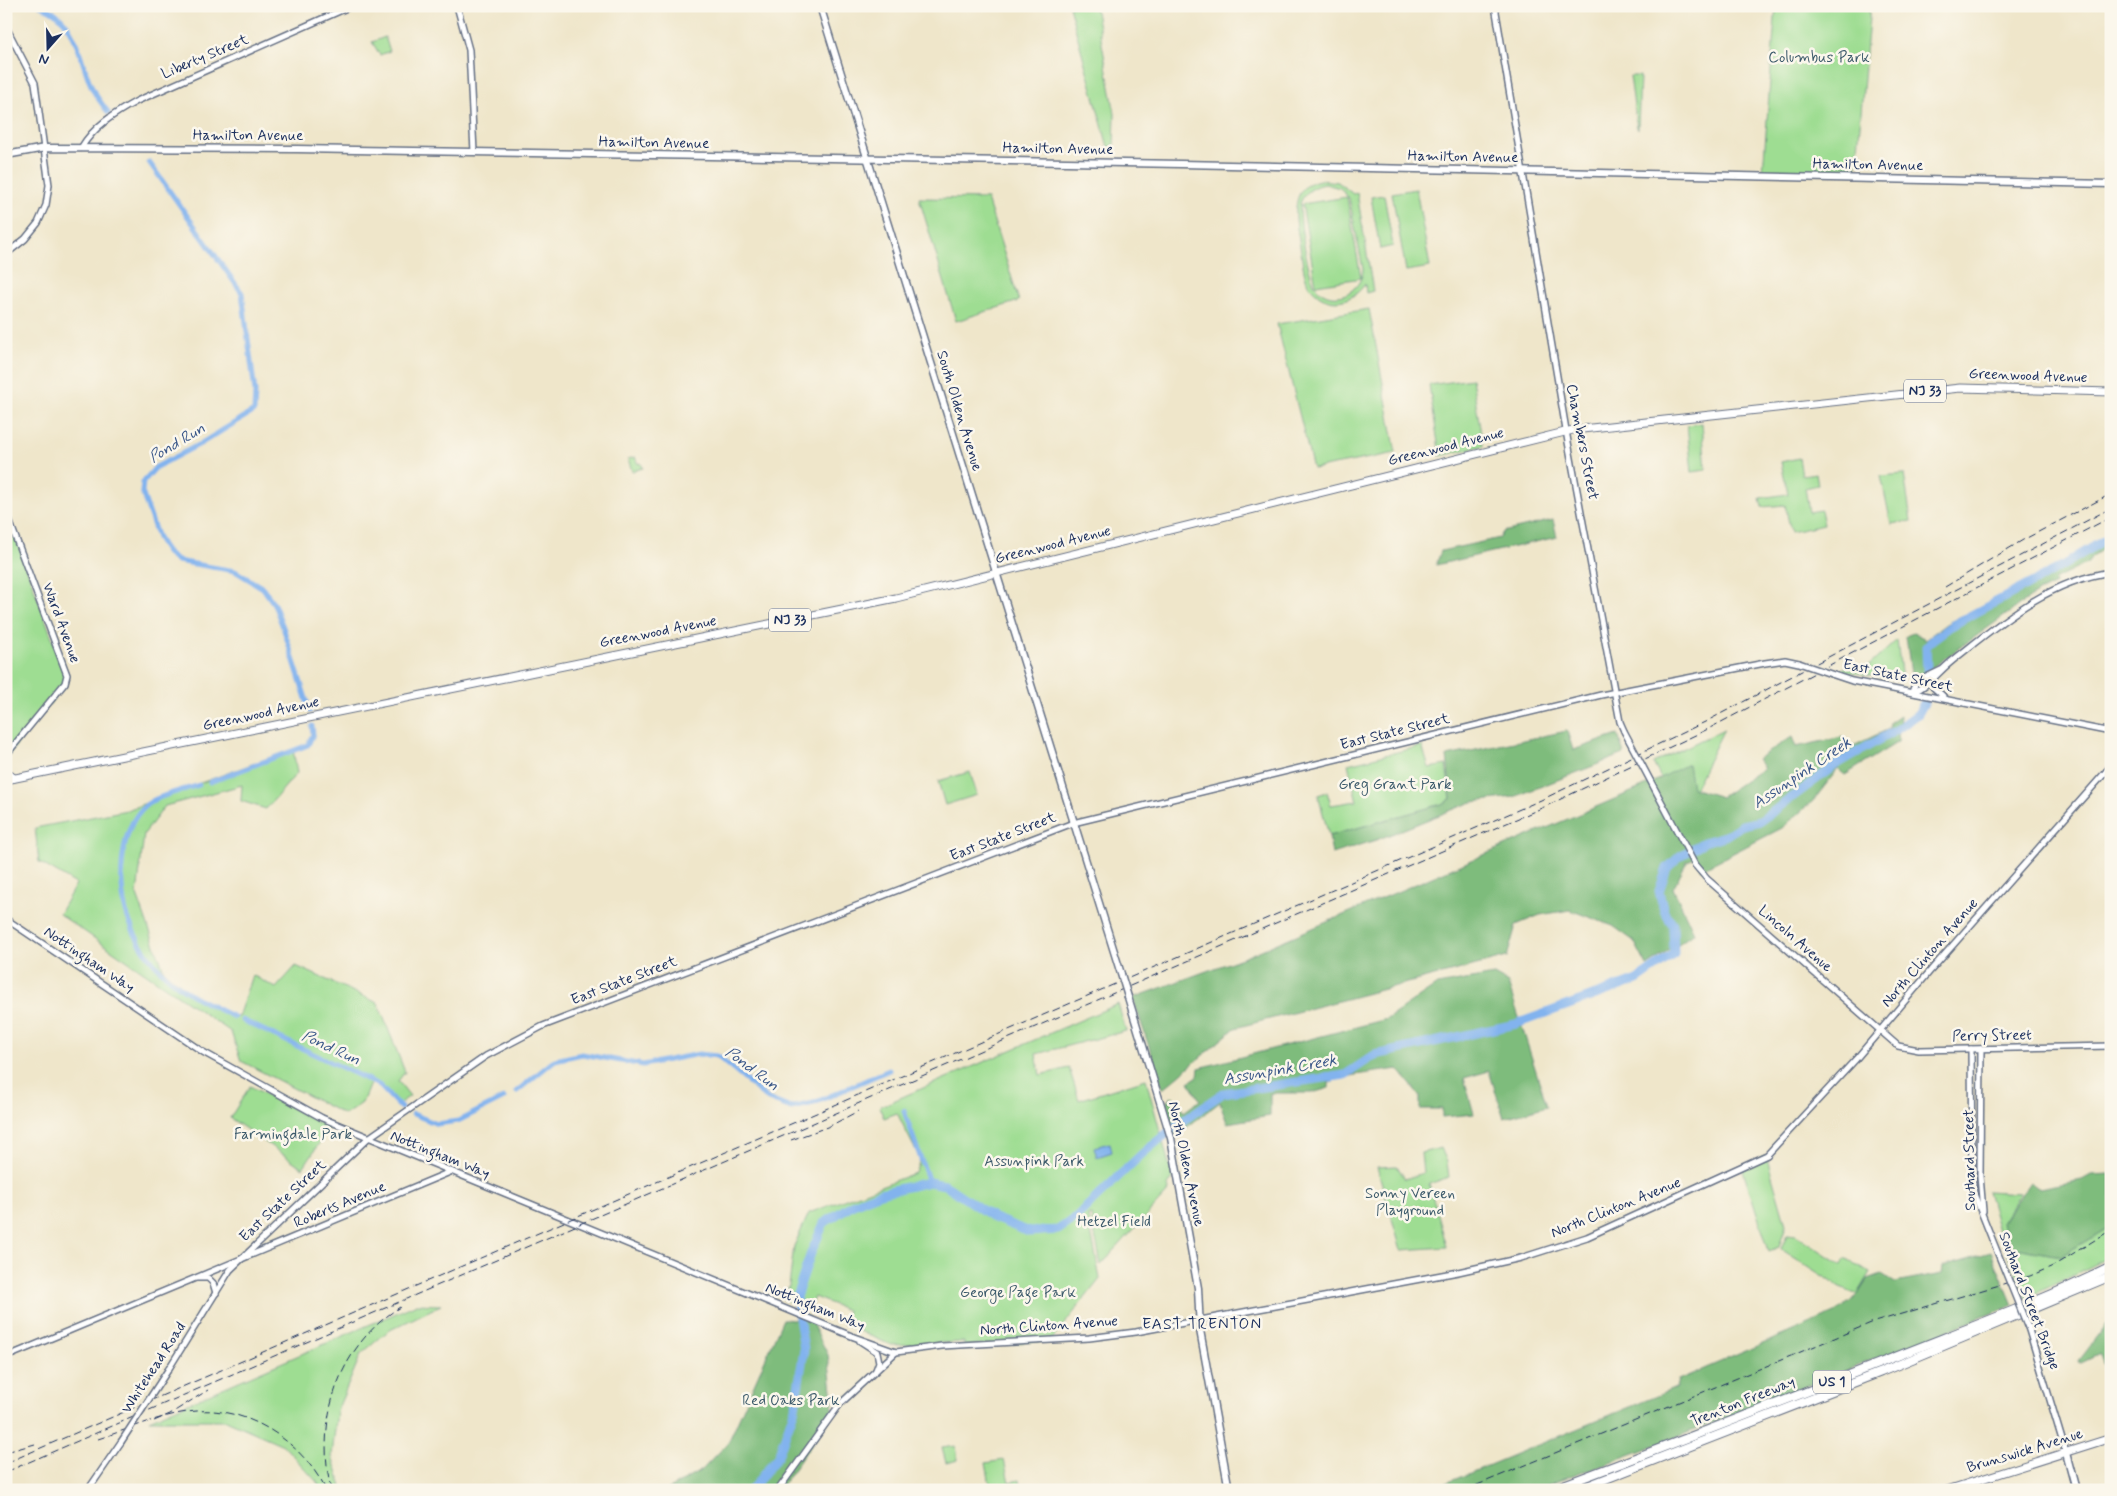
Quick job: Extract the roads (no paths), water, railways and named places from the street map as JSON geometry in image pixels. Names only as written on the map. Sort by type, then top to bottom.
[{"type":"highway","name":"Trenton Freeway","points":[[1550,1490],[1699,1434],[1963,1330],[2068,1288],[2111,1268]]},
{"type":"highway","name":"Trenton Freeway","points":[[1577,1490],[1881,1372],[2111,1276]]},
{"type":"main road","name":"South Olden Avenue","points":[[820,6],[1073,823]]},
{"type":"main road","name":"Hamilton Avenue","points":[[6,155],[45,148],[474,152],[1523,170],[2111,184]]},
{"type":"main road","name":"Greenwood Avenue","points":[[10,779],[840,610],[1566,432],[1960,388],[2111,392]]},
{"type":"main road","points":[[6,772],[10,779]]},
{"type":"main road","name":"North Olden Avenue","points":[[1073,823],[1171,1138],[1198,1288],[1199,1320],[1229,1490]]},
{"type":"main road","name":"Brunswick Avenue","points":[[1947,1490],[2111,1438]]},
{"type":"main road","points":[[2066,1453],[2076,1490]]},
{"type":"street","name":"Liberty Street","points":[[81,148],[93,131],[115,113],[154,92],[351,6]]},
{"type":"street","points":[[458,6],[469,50],[474,152]]},
{"type":"street","name":"Chambers Street","points":[[1495,6],[1566,432],[1624,731],[1695,865]]},
{"type":"street","points":[[6,27],[35,83],[49,185],[43,214],[32,231],[6,254]]},
{"type":"street","name":"Ward Avenue","points":[[6,512],[67,675],[65,683],[6,755]]},
{"type":"street","points":[[1912,692],[1916,682],[1941,670],[2004,620],[2035,600],[2076,580],[2111,572]]},
{"type":"street","name":"East State Street","points":[[6,1358],[239,1260],[367,1139],[486,1056],[543,1026],[1073,823],[1615,692],[1785,660],[1852,681],[1948,698],[2111,732]]},
{"type":"street","points":[[1941,670],[1933,684],[1938,694],[1948,698]]},
{"type":"street","points":[[1912,692],[1935,678]]},
{"type":"street","name":"North Clinton Avenue","points":[[896,1352],[942,1346],[1089,1338],[1199,1320],[1497,1264],[1587,1237],[1770,1154],[2111,766]]},
{"type":"street","name":"Lincoln Avenue","points":[[1695,865],[1707,879],[1818,975],[1879,1032]]},
{"type":"street","name":"Nottingham Way","points":[[6,919],[215,1060],[322,1118],[367,1139],[896,1352]]},
{"type":"street","name":"Perry Street","points":[[1879,1032],[1892,1043],[1906,1049],[1971,1050],[2111,1046]]},
{"type":"street","name":"Southard Street","points":[[1981,1049],[1980,1176],[1984,1219]]},
{"type":"street","name":"Southard Street","points":[[1971,1050],[1972,1176],[1974,1194],[1984,1219]]},
{"type":"street","name":"Roberts Avenue","points":[[239,1260],[450,1172]]},
{"type":"street","name":"Southard Street Bridge","points":[[1984,1219],[2029,1330],[2066,1453]]},
{"type":"street","name":"Whitehead Road","points":[[88,1490],[239,1260]]},
{"type":"street","points":[[194,1278],[208,1278],[214,1283],[216,1293]]},
{"type":"street","points":[[854,1336],[877,1352],[879,1362],[876,1372]]},
{"type":"street","points":[[778,1490],[840,1404],[896,1352]]},
{"type":"water","points":[[1110,1143],[1112,1152],[1097,1157],[1094,1147]]},
{"type":"waterway","name":"Pond Run","points":[[41,6],[54,12],[71,31],[94,92],[108,112]]},
{"type":"waterway","name":"Pond Run","points":[[149,162],[242,293],[255,392],[254,411],[200,444],[156,467],[143,482],[142,492],[158,538],[167,553],[177,561],[235,571],[263,588],[274,604],[283,627],[310,711]]},
{"type":"waterway","name":"Assunpink Creek","points":[[1927,670],[1926,647],[1932,640],[1951,626],[2052,572],[2111,536]]},
{"type":"waterway","name":"Assunpink Creek","points":[[751,1490],[778,1456],[795,1408],[804,1350],[796,1297],[811,1253],[824,1223],[853,1204],[880,1193],[929,1182],[945,1185],[994,1218],[1029,1232],[1058,1230],[1075,1218],[1142,1154],[1177,1125],[1223,1093],[1345,1075],[1375,1055],[1516,1024],[1637,980],[1674,954],[1673,925],[1664,911],[1659,891],[1667,868],[1680,856],[1704,842],[1725,836],[1742,825],[1760,821],[1837,764],[1896,730],[1918,714],[1924,703]]},
{"type":"waterway","points":[[210,782],[308,745],[313,734],[312,726]]},
{"type":"waterway","name":"Pond Run","points":[[199,785],[152,801],[141,810],[132,823],[123,855],[122,889],[124,904],[139,942],[163,973],[192,995],[234,1017]]},
{"type":"waterway","name":"Pond Run","points":[[242,1020],[379,1085],[401,1108]]},
{"type":"waterway","name":"Pond Run","points":[[517,1091],[555,1060],[582,1054],[643,1065],[699,1054],[717,1056],[768,1099],[791,1108],[814,1103],[889,1070]]},
{"type":"waterway","name":"Pond Run","points":[[413,1114],[437,1124],[458,1121],[504,1098]]},
{"type":"waterway","name":"Pond Run","points":[[904,1111],[929,1182]]},
{"type":"railway","points":[[1945,587],[2023,540],[2111,494]]},
{"type":"railway","points":[[6,1463],[1541,800],[1705,722],[2111,508]]},
{"type":"railway","points":[[6,1472],[1544,807],[1708,729],[2111,517]]},
{"type":"railway","points":[[791,1140],[830,1126],[858,1111]]},
{"type":"railway","points":[[1465,1490],[1871,1323],[2030,1276],[2053,1266],[2111,1230]]},
{"type":"railway","points":[[331,1490],[327,1464],[326,1437],[329,1412],[336,1387],[347,1364],[361,1342],[379,1323],[400,1307]]},
{"type":"railway","points":[[154,1421],[170,1414],[208,1390]]},
{"type":"railway","points":[[98,1439],[160,1418],[185,1412],[217,1411],[236,1415],[273,1431],[289,1443],[304,1457],[326,1490]]},
{"type":"railway","points":[[6,1452],[35,1444]]},
{"type":"district","name":"EAST TRENTON","points":[[1202,1324]]},
{"type":"park label","name":"Columbus Park","points":[[1819,58]]},
{"type":"park label","name":"Greg Grant Park","points":[[1395,785]]},
{"type":"park label","name":"Farmingdale Park","points":[[293,1135]]},
{"type":"park label","name":"Assunpink Park","points":[[1034,1162]]},
{"type":"park label","name":"Sonny Vereen Playground","points":[[1410,1202]]},
{"type":"park label","name":"Hetzel Field","points":[[1114,1222]]},
{"type":"park label","name":"George Page Park","points":[[1018,1293]]},
{"type":"park label","name":"Red Oaks Park","points":[[791,1401]]}]
